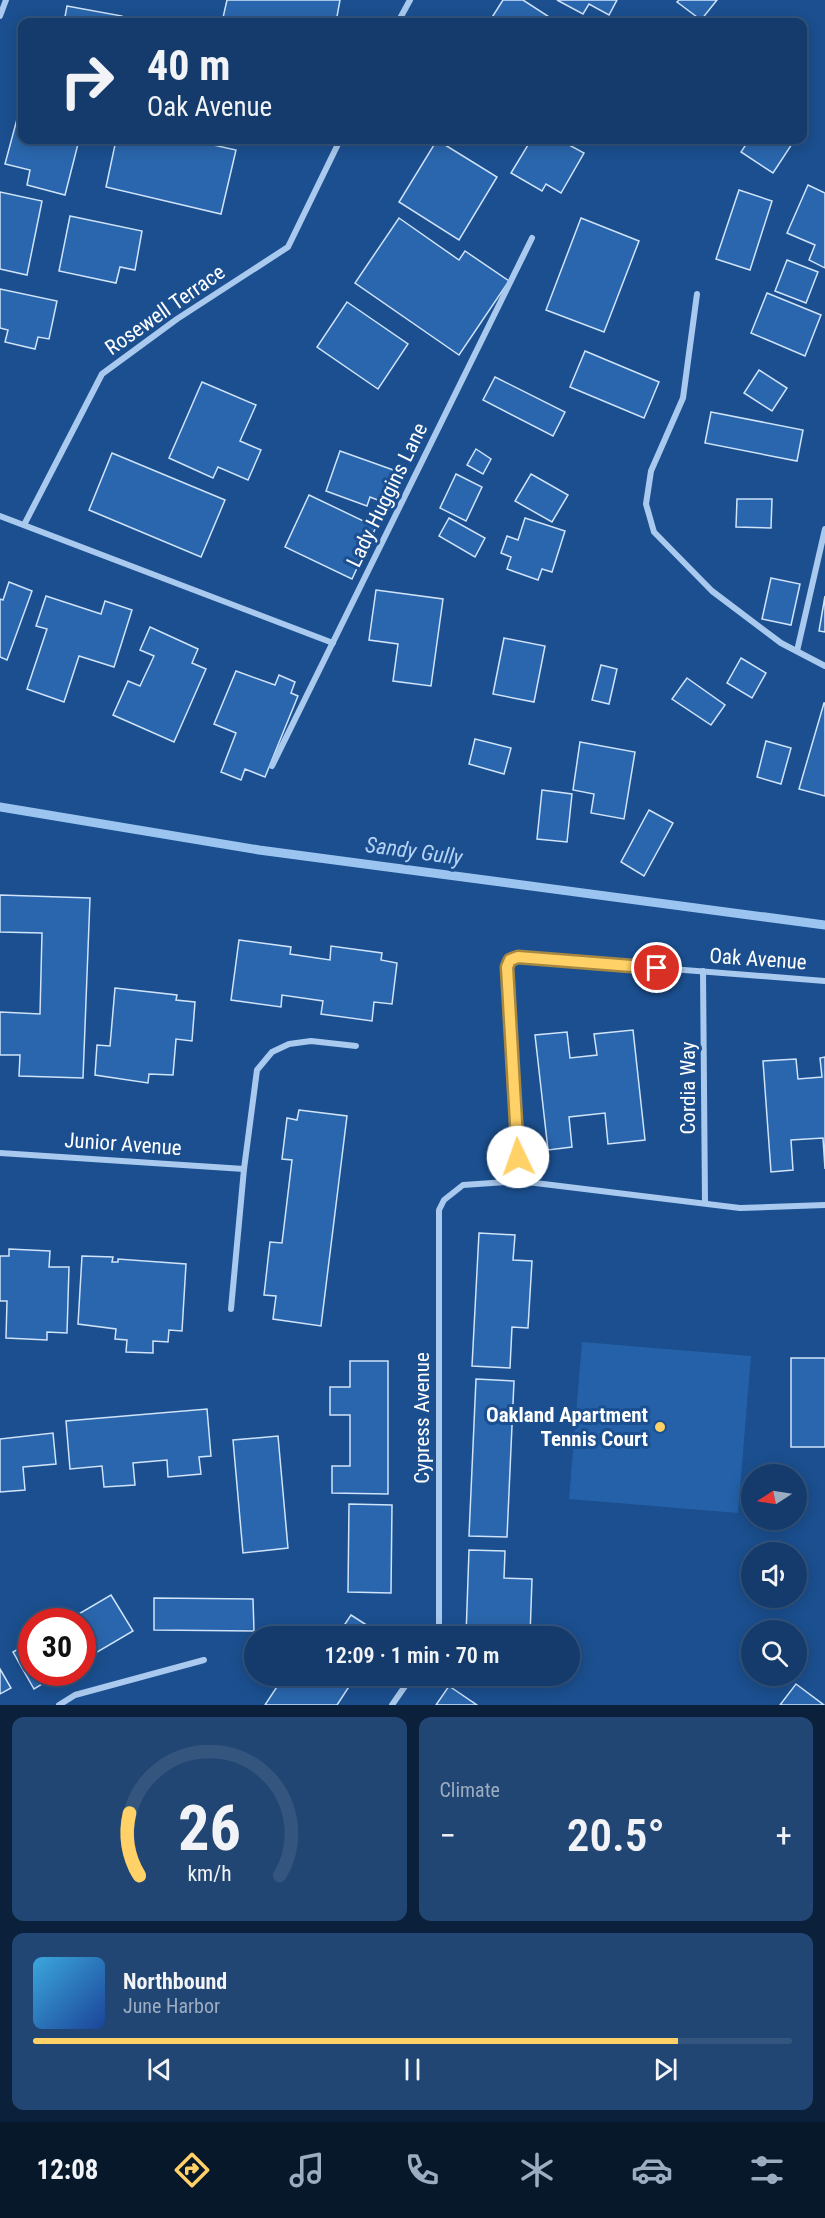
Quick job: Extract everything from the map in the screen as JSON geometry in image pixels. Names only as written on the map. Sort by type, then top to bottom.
[{"type":"street","points":[[0,16],[6,0]]},
{"type":"street","points":[[400,18],[410,0]]},
{"type":"street","name":"Rosewell Terrace","points":[[25,523],[102,374],[177,320],[288,247],[338,144]]},
{"type":"street","name":"Lady Huggins Lane","points":[[272,766],[532,238]]},
{"type":"street","points":[[697,294],[683,398],[651,471],[646,504],[654,532],[712,591],[797,651],[825,666]]},
{"type":"street","points":[[0,516],[25,523],[333,643]]},
{"type":"street","points":[[797,651],[825,529]]},
{"type":"street","name":"Oak Avenue","points":[[519,1180],[507,967],[510,960],[518,957],[825,981]]},
{"type":"street","name":"Cordia Way","points":[[703,972],[705,1203]]},
{"type":"street","points":[[231,1309],[244,1169],[258,1070],[272,1052],[289,1044],[311,1041],[356,1046]]},
{"type":"street","name":"Junior Avenue","points":[[0,1153],[244,1169]]},
{"type":"street","points":[[519,1180],[740,1208],[825,1205]]},
{"type":"street","name":"Cypress Avenue","points":[[439,1626],[439,1210],[444,1200],[463,1185],[519,1180]]},
{"type":"street","points":[[59,1705],[75,1695],[204,1660]]},
{"type":"street","points":[[392,1705],[405,1686]]},
{"type":"shaded area","name":"Oakland Apartment Tennis Court","points":[[582,1342],[751,1356],[738,1513],[569,1499]]},
{"type":"building","points":[[227,0],[340,0],[337,18],[223,18]]},
{"type":"building","points":[[503,0],[523,0],[551,18],[492,18]]},
{"type":"building","points":[[557,0],[617,0],[609,15],[589,4],[583,14]]},
{"type":"building","points":[[679,0],[717,0],[703,18],[698,18],[677,2]]},
{"type":"building","points":[[67,6],[122,16],[122,18],[65,18]]},
{"type":"building","points":[[17,119],[18,144],[78,144],[65,195],[27,185],[30,170],[5,164]]},
{"type":"building","points":[[115,144],[209,144],[236,150],[221,214],[106,187]]},
{"type":"building","points":[[435,144],[443,144],[497,177],[459,240],[399,202]]},
{"type":"building","points":[[529,144],[567,144],[584,153],[561,193],[546,184],[542,191],[511,173]]},
{"type":"building","points":[[746,144],[792,144],[773,173],[741,152]]},
{"type":"building","points":[[808,185],[825,193],[825,268],[809,260],[815,245],[787,233]]},
{"type":"building","points":[[739,190],[772,201],[750,270],[716,259]]},
{"type":"building","points":[[0,192],[42,201],[27,275],[0,269]]},
{"type":"building","points":[[70,216],[142,231],[135,270],[120,267],[116,283],[59,271]]},
{"type":"building","points":[[399,218],[459,260],[465,251],[509,281],[459,355],[355,283]]},
{"type":"building","points":[[581,218],[639,241],[604,332],[546,310]]},
{"type":"building","points":[[787,260],[818,272],[806,303],[775,291]]},
{"type":"building","points":[[0,289],[57,301],[49,339],[38,337],[35,349],[5,342],[8,330],[0,328]]},
{"type":"building","points":[[767,293],[821,315],[805,356],[751,333]]},
{"type":"building","points":[[347,302],[408,344],[378,389],[317,347]]},
{"type":"building","points":[[585,351],[659,382],[644,418],[570,387]]},
{"type":"building","points":[[759,370],[787,388],[772,411],[744,393]]},
{"type":"building","points":[[495,377],[565,412],[553,436],[483,400]]},
{"type":"building","points":[[202,382],[256,405],[240,441],[261,450],[248,480],[218,467],[213,478],[169,458]]},
{"type":"building","points":[[711,412],[803,430],[797,461],[705,443]]},
{"type":"building","points":[[476,449],[491,459],[483,474],[467,465]]},
{"type":"building","points":[[340,451],[399,472],[388,504],[370,497],[367,506],[326,491]]},
{"type":"building","points":[[112,453],[225,500],[201,557],[89,510]]},
{"type":"building","points":[[456,474],[482,487],[466,521],[440,508]]},
{"type":"building","points":[[531,474],[568,495],[552,522],[515,501]]},
{"type":"building","points":[[309,495],[376,527],[352,579],[285,547]]},
{"type":"building","points":[[737,499],[772,499],[771,528],[736,527]]},
{"type":"building","points":[[449,518],[485,538],[475,557],[439,536]]},
{"type":"building","points":[[525,518],[565,531],[552,572],[542,569],[538,580],[507,569],[511,557],[501,553],[507,536],[518,540]]},
{"type":"building","points":[[771,578],[800,584],[791,625],[762,619]]},
{"type":"building","points":[[9,582],[32,591],[7,660],[0,657],[0,599],[3,600]]},
{"type":"building","points":[[376,590],[443,599],[431,686],[393,681],[398,644],[369,640]]},
{"type":"building","points":[[46,596],[101,614],[105,601],[132,610],[114,667],[79,656],[64,702],[27,689],[47,629],[36,626]]},
{"type":"building","points":[[825,596],[825,632],[819,631]]},
{"type":"building","points":[[150,627],[198,649],[192,663],[206,669],[174,742],[113,715],[128,681],[140,686],[154,656],[140,650]]},
{"type":"building","points":[[504,638],[545,646],[534,702],[493,694]]},
{"type":"building","points":[[741,658],[766,673],[752,698],[727,683]]},
{"type":"building","points":[[601,665],[617,669],[609,704],[592,700]]},
{"type":"building","points":[[236,671],[275,685],[279,675],[295,682],[291,693],[298,696],[265,777],[245,769],[241,780],[221,772],[236,733],[214,724]]},
{"type":"building","points":[[687,678],[725,705],[711,725],[672,699]]},
{"type":"building","points":[[825,703],[825,796],[799,789]]},
{"type":"building","points":[[475,739],[511,748],[504,774],[469,764]]},
{"type":"building","points":[[766,741],[791,748],[781,784],[757,777]]},
{"type":"building","points":[[580,742],[635,752],[624,819],[591,813],[594,794],[573,790]]},
{"type":"building","points":[[542,790],[572,794],[567,842],[537,839]]},
{"type":"building","points":[[649,810],[673,823],[644,876],[621,862]]},
{"type":"building","points":[[0,895],[90,898],[83,1078],[19,1076],[20,1055],[0,1055],[0,1012],[40,1014],[42,933],[0,932]]},
{"type":"building","points":[[239,940],[291,947],[290,954],[330,960],[331,946],[382,953],[381,960],[397,963],[392,1004],[374,1002],[372,1021],[321,1014],[323,1001],[282,995],[281,1007],[231,1000]]},
{"type":"building","points":[[115,988],[177,995],[176,1000],[195,1002],[192,1041],[176,1039],[173,1075],[149,1074],[148,1083],[95,1075],[97,1045],[110,1046]]},
{"type":"building","points":[[633,1030],[645,1140],[608,1144],[605,1113],[569,1117],[572,1147],[548,1150],[535,1035],[567,1032],[570,1058],[597,1055],[594,1034]]},
{"type":"building","points":[[825,1057],[825,1169],[823,1138],[791,1140],[793,1170],[771,1172],[763,1061],[796,1059],[798,1079],[822,1077],[820,1058]]},
{"type":"building","points":[[299,1110],[347,1116],[321,1326],[273,1319],[276,1296],[264,1295],[270,1242],[282,1243],[292,1160],[282,1159],[287,1118],[297,1120]]},
{"type":"building","points":[[479,1233],[515,1235],[513,1260],[532,1261],[528,1328],[512,1327],[510,1368],[472,1366]]},
{"type":"building","points":[[9,1249],[50,1251],[49,1267],[69,1267],[67,1333],[47,1332],[47,1340],[6,1338],[7,1301],[0,1301],[0,1256],[9,1256]]},
{"type":"building","points":[[82,1256],[113,1257],[112,1262],[118,1262],[118,1259],[186,1264],[182,1331],[169,1330],[168,1342],[153,1341],[153,1353],[126,1352],[127,1340],[115,1339],[116,1329],[78,1324]]},
{"type":"building","points":[[791,1358],[825,1358],[825,1447],[791,1447]]},
{"type":"building","points":[[350,1361],[388,1361],[388,1494],[332,1493],[332,1466],[350,1466],[350,1415],[330,1415],[330,1387],[350,1387]]},
{"type":"building","points":[[476,1379],[514,1381],[507,1537],[469,1536]]},
{"type":"building","points":[[207,1409],[211,1456],[199,1457],[201,1474],[168,1477],[167,1460],[133,1463],[135,1485],[104,1487],[102,1466],[70,1469],[66,1421]]},
{"type":"building","points":[[53,1433],[56,1464],[23,1467],[25,1490],[0,1492],[0,1439]]},
{"type":"building","points":[[278,1436],[288,1548],[243,1553],[233,1440]]},
{"type":"building","points":[[349,1504],[392,1505],[391,1593],[348,1592]]},
{"type":"building","points":[[469,1550],[505,1551],[504,1578],[532,1579],[530,1626],[466,1626]]},
{"type":"building","points":[[111,1595],[133,1631],[96,1653],[96,1608],[89,1608]]},
{"type":"building","points":[[154,1598],[253,1599],[254,1626],[244,1626],[244,1631],[154,1630]]},
{"type":"building","points":[[351,1615],[368,1626],[344,1626]]},
{"type":"building","points":[[18,1649],[18,1661],[13,1652]]},
{"type":"building","points":[[0,1669],[11,1688],[0,1694]]},
{"type":"building","points":[[277,1686],[349,1686],[337,1705],[265,1705]]},
{"type":"building","points":[[449,1686],[477,1705],[436,1705]]},
{"type":"building","points":[[794,1686],[799,1686],[824,1705],[780,1705]]},
{"type":"waterway","name":"Sandy Gully","points":[[0,807],[259,850],[825,925]]},
{"type":"place","name":"Oakland Apartment Tennis Court","points":[[660,1427]]},
{"type":"route","points":[[518,1157],[507,967],[510,960],[518,957],[657,968]]}]
